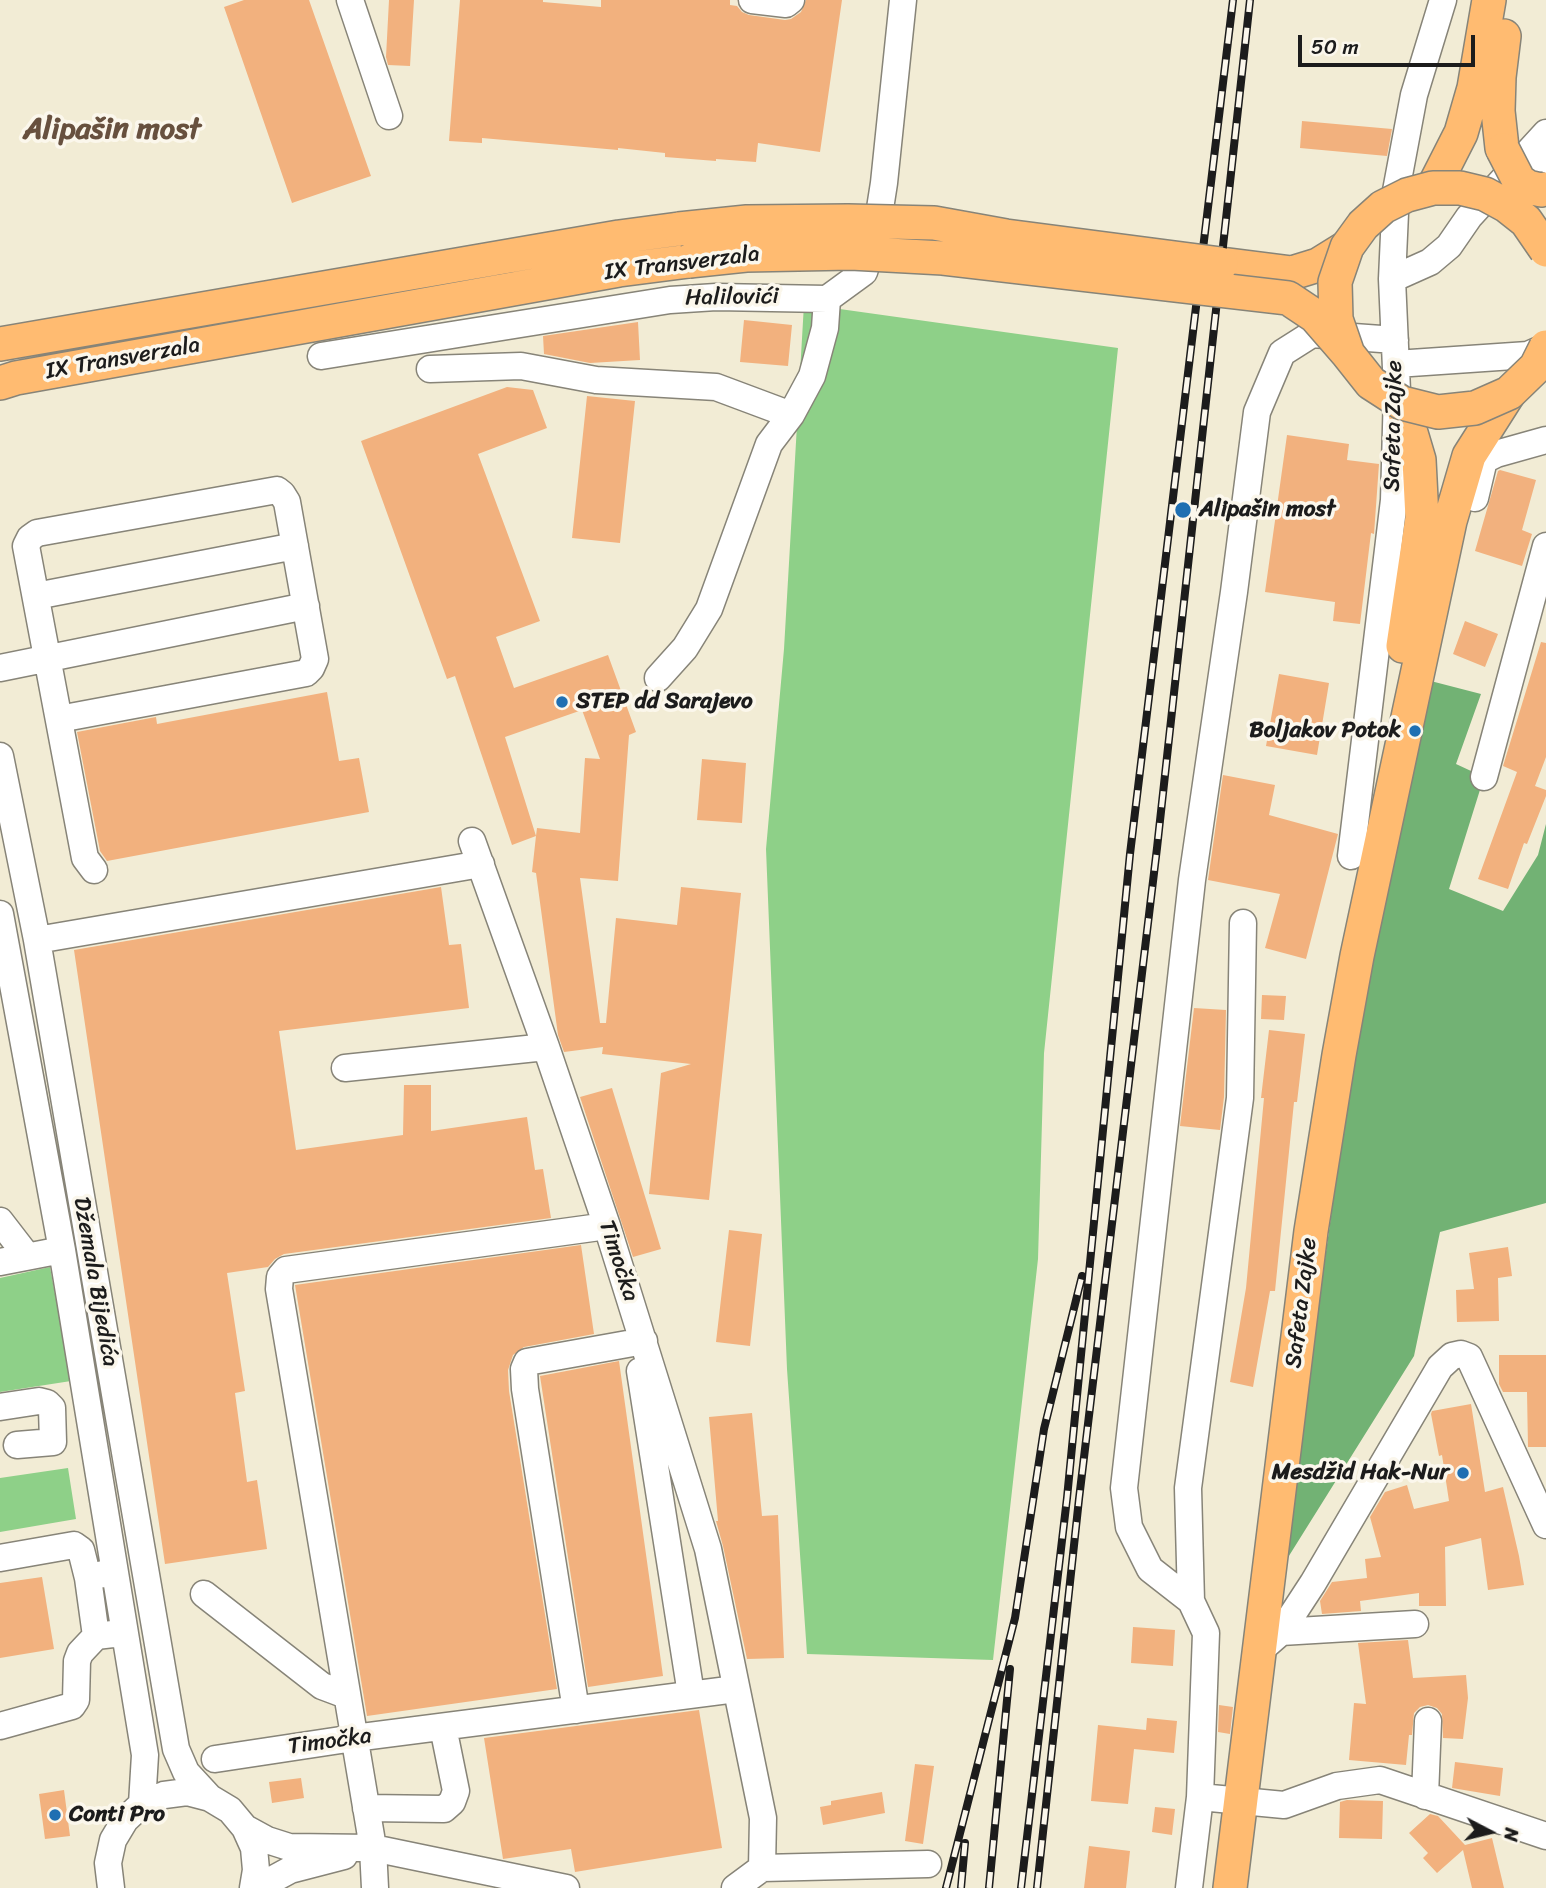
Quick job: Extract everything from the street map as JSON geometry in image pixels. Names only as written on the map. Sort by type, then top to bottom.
[{"type":"main road","points":[[1433,188],[1461,133],[1474,88],[1489,0]]},
{"type":"main road","points":[[1508,206],[1498,111],[1499,77],[1510,0]]},
{"type":"main road","points":[[1503,149],[1520,181],[1541,190],[1546,189]]},
{"type":"main road","points":[[1348,354],[1336,319],[1335,282],[1347,247],[1363,225],[1383,207],[1407,195],[1433,188],[1460,188],[1485,194],[1508,206],[1527,221],[1546,250]]},
{"type":"main road","name":"IX Transverzala","points":[[0,344],[619,237],[747,222],[934,223],[1006,236],[1292,273],[1318,265],[1347,247]]},
{"type":"main road","name":"IX Transverzala","points":[[0,383],[619,270],[746,255],[838,253],[1005,264],[1288,298],[1315,316],[1371,383],[1402,403],[1438,412],[1450,411],[1475,408],[1509,393]]},
{"type":"main road","points":[[1357,956],[1450,522],[1469,456],[1509,393],[1536,367],[1546,347]]},
{"type":"main road","points":[[1357,956],[1422,518],[1419,460],[1402,403]]},
{"type":"main road","name":"Safeta Zajke","points":[[1230,1888],[1241,1802],[1270,1642],[1311,1231],[1357,956]]},
{"type":"street","points":[[350,0],[389,116]]},
{"type":"street","points":[[752,0],[786,4],[790,0]]},
{"type":"street","points":[[658,678],[685,648],[709,609],[769,444],[791,415],[812,376],[825,328],[827,299],[864,272],[876,234],[884,183],[903,0]]},
{"type":"street","name":"Safeta Zajke","points":[[1351,856],[1394,500],[1397,391],[1392,279],[1396,191],[1413,95],[1443,0]]},
{"type":"street","points":[[1392,279],[1430,262],[1448,246],[1469,217],[1546,134]]},
{"type":"street","points":[[1448,246],[1478,234],[1546,160]]},
{"type":"street","points":[[1508,206],[1533,207],[1546,198]]},
{"type":"street","name":"Halilovići","points":[[321,356],[670,300],[716,297],[827,299]]},
{"type":"street","points":[[1191,1601],[1150,1569],[1129,1527],[1124,1488],[1192,880],[1257,412],[1282,353],[1312,334],[1395,352],[1528,355],[1546,347]]},
{"type":"street","points":[[430,369],[521,366],[596,380],[716,387],[791,415]]},
{"type":"street","points":[[1475,498],[1485,460],[1496,454],[1546,440]]},
{"type":"street","points":[[59,719],[306,673],[311,668],[315,659],[287,502],[282,494],[277,490],[37,533],[30,538],[26,546],[85,858],[94,870]]},
{"type":"street","points":[[36,596],[295,546]]},
{"type":"street","points":[[1483,777],[1546,546]]},
{"type":"street","points":[[0,668],[306,606]]},
{"type":"street","name":"Džemala Bijedića","points":[[0,756],[37,940],[176,1749],[186,1772],[210,1798],[230,1810],[245,1828],[254,1848],[255,1888]]},
{"type":"street","name":"Timočka","points":[[37,940],[477,853],[607,1226],[640,1342],[708,1549],[763,1818],[762,1868]]},
{"type":"street","points":[[1189,1888],[1200,1797],[1206,1633],[1191,1601],[1188,1488],[1240,1098],[1242,923]]},
{"type":"street","name":"Džemala Bijedića","points":[[2,932],[62,1250],[145,1755],[142,1804],[164,1795],[187,1792],[210,1798]]},
{"type":"street","points":[[345,1068],[546,1047]]},
{"type":"street","points":[[0,1221],[27,1256]]},
{"type":"street","points":[[375,1888],[373,1849],[281,1302],[280,1278],[286,1270],[607,1226]]},
{"type":"street","points":[[0,1262],[62,1250]]},
{"type":"street","points":[[576,1710],[524,1369],[527,1362],[640,1342],[691,1694]]},
{"type":"street","name":"Safeta Zajke","points":[[1270,1642],[1313,1583],[1440,1367],[1452,1356],[1461,1354],[1469,1357],[1546,1525]]},
{"type":"street","points":[[0,1407],[47,1402],[52,1408],[53,1442]]},
{"type":"street","points":[[16,1445],[93,1438]]},
{"type":"street","points":[[0,1558],[74,1545],[81,1550],[96,1636]]},
{"type":"street","points":[[88,1578],[114,1572]]},
{"type":"street","points":[[204,1594],[322,1686],[346,1695]]},
{"type":"street","points":[[1270,1642],[1415,1623]]},
{"type":"street","points":[[0,1726],[72,1706],[76,1700],[77,1661],[80,1653],[96,1636],[125,1632]]},
{"type":"street","name":"Timočka","points":[[215,1759],[354,1738],[736,1689]]},
{"type":"street","points":[[1425,1796],[1428,1721]]},
{"type":"street","points":[[366,1808],[443,1809],[452,1802],[456,1791],[443,1727]]},
{"type":"street","points":[[1200,1797],[1284,1805],[1337,1786],[1380,1780],[1546,1836]]},
{"type":"street","points":[[111,1888],[108,1863],[113,1840],[125,1820],[142,1804]]},
{"type":"street","points":[[245,1828],[289,1847],[373,1849],[566,1888]]},
{"type":"street","points":[[255,1888],[290,1870],[373,1849]]},
{"type":"street","points":[[735,1888],[762,1868],[928,1864]]},
{"type":"green space","points":[[804,304],[1118,348],[1044,1053],[1038,1259],[993,1660],[807,1654],[787,1369],[766,849],[784,649]]},
{"type":"green space","points":[[1423,679],[1481,694],[1456,764],[1484,777],[1449,889],[1503,911],[1538,855],[1546,824],[1546,1203],[1440,1232],[1414,1356],[1282,1567],[1357,1030]]},
{"type":"green space","points":[[50,1267],[71,1381],[0,1392],[0,1278]]},
{"type":"green space","points":[[68,1468],[76,1519],[0,1532],[0,1478]]},
{"type":"building","points":[[244,0],[309,0],[371,176],[292,203],[224,7]]},
{"type":"building","points":[[389,0],[414,0],[410,66],[388,65],[386,57]]},
{"type":"building","points":[[460,0],[543,0],[601,7],[601,0],[730,0],[730,5],[737,6],[749,15],[785,20],[801,12],[806,0],[842,0],[820,152],[758,143],[756,162],[716,161],[665,157],[665,153],[618,148],[482,138],[482,143],[449,141]]},
{"type":"building","points":[[1302,121],[1392,129],[1387,156],[1300,148]]},
{"type":"building","points":[[744,320],[792,325],[788,366],[740,362]]},
{"type":"building","points":[[638,322],[640,360],[590,363],[544,354],[543,336]]},
{"type":"building","points":[[507,387],[533,390],[547,428],[478,454],[540,621],[496,637],[514,688],[608,655],[636,732],[629,735],[618,881],[580,878],[600,1023],[606,1023],[616,918],[677,925],[681,887],[741,893],[709,1200],[649,1194],[661,1073],[691,1064],[602,1054],[603,1047],[564,1052],[558,1035],[536,873],[532,872],[536,836],[512,845],[455,676],[447,679],[361,441]],"holes":[[[582,710],[600,759],[585,758],[580,833],[537,828],[536,836],[505,737]]]},
{"type":"building","points":[[587,396],[635,401],[620,543],[572,538]]},
{"type":"building","points":[[1287,435],[1349,444],[1347,460],[1379,464],[1374,534],[1371,533],[1360,624],[1333,621],[1335,602],[1265,592]]},
{"type":"building","points":[[1500,470],[1536,480],[1522,530],[1532,534],[1522,566],[1475,551]]},
{"type":"building","points":[[1465,621],[1498,634],[1485,667],[1453,654]]},
{"type":"building","points":[[1541,642],[1546,643],[1546,757],[1535,786],[1546,790],[1546,796],[1527,844],[1524,843],[1508,889],[1478,879],[1517,772],[1503,766]]},
{"type":"building","points":[[1279,674],[1329,683],[1317,755],[1266,746]]},
{"type":"building","points":[[327,692],[339,761],[359,758],[369,812],[107,861],[100,851],[77,732],[156,717],[157,724]]},
{"type":"building","points":[[702,759],[746,763],[742,823],[697,820]]},
{"type":"building","points":[[1223,775],[1275,785],[1269,815],[1338,834],[1306,959],[1265,948],[1280,894],[1208,880]]},
{"type":"building","points":[[441,887],[449,945],[461,944],[469,1008],[279,1031],[296,1150],[403,1135],[404,1085],[431,1085],[431,1131],[527,1117],[535,1170],[543,1169],[551,1218],[284,1254],[268,1267],[227,1273],[245,1391],[235,1393],[247,1482],[257,1480],[267,1549],[165,1564],[74,950]]},
{"type":"building","points":[[1262,995],[1286,996],[1284,1020],[1261,1019]]},
{"type":"building","points":[[1194,1008],[1226,1010],[1224,1097],[1220,1130],[1180,1126]]},
{"type":"building","points":[[1269,1030],[1305,1034],[1297,1102],[1294,1102],[1275,1291],[1270,1291],[1253,1387],[1230,1382],[1246,1288]]},
{"type":"building","points":[[612,1088],[661,1249],[633,1257],[580,1097]]},
{"type":"building","points":[[729,1230],[762,1234],[750,1346],[716,1342]]},
{"type":"building","points":[[581,1245],[594,1334],[524,1347],[513,1355],[508,1370],[509,1391],[557,1689],[367,1716],[295,1285]]},
{"type":"building","points":[[1508,1247],[1512,1276],[1498,1278],[1499,1321],[1457,1322],[1456,1290],[1474,1289],[1469,1253]]},
{"type":"building","points":[[1499,1355],[1546,1355],[1546,1447],[1528,1447],[1527,1392],[1503,1392],[1499,1384]]},
{"type":"building","points":[[619,1361],[663,1676],[588,1687],[540,1376]]},
{"type":"building","points":[[1471,1404],[1485,1492],[1503,1487],[1524,1585],[1488,1590],[1481,1538],[1445,1547],[1446,1606],[1419,1606],[1419,1593],[1360,1601],[1361,1611],[1322,1614],[1320,1601],[1332,1582],[1367,1578],[1365,1559],[1381,1557],[1370,1517],[1385,1492],[1407,1485],[1414,1509],[1449,1501],[1442,1455],[1439,1456],[1431,1414],[1432,1411]]},
{"type":"building","points":[[752,1413],[762,1516],[778,1515],[784,1658],[747,1659],[716,1521],[709,1417]]},
{"type":"building","points":[[42,1577],[54,1649],[0,1658],[0,1583]]},
{"type":"building","points":[[1133,1627],[1175,1630],[1173,1666],[1131,1663]]},
{"type":"building","points":[[1408,1640],[1413,1678],[1466,1675],[1468,1698],[1463,1739],[1443,1738],[1442,1714],[1437,1708],[1428,1705],[1420,1707],[1414,1713],[1406,1765],[1349,1760],[1354,1703],[1366,1704],[1358,1643]]},
{"type":"building","points":[[1219,1705],[1233,1707],[1230,1734],[1218,1732]]},
{"type":"building","points":[[699,1710],[722,1848],[575,1872],[571,1849],[503,1859],[484,1738]]},
{"type":"building","points":[[1147,1718],[1177,1721],[1174,1753],[1134,1749],[1128,1804],[1091,1801],[1098,1725],[1146,1730]]},
{"type":"building","points":[[1455,1762],[1503,1768],[1500,1796],[1452,1788]]},
{"type":"building","points":[[915,1764],[934,1766],[923,1844],[905,1841]]},
{"type":"building","points":[[301,1778],[304,1798],[272,1803],[269,1782]]},
{"type":"building","points":[[64,1790],[70,1836],[45,1839],[39,1794]]},
{"type":"building","points":[[882,1792],[885,1813],[823,1825],[820,1807],[831,1805],[831,1801]]},
{"type":"building","points":[[1383,1801],[1382,1839],[1339,1838],[1340,1802]]},
{"type":"building","points":[[1155,1807],[1175,1809],[1172,1835],[1152,1832]]},
{"type":"building","points":[[1430,1814],[1438,1816],[1465,1845],[1492,1838],[1504,1888],[1472,1888],[1463,1850],[1437,1873],[1423,1858],[1428,1853],[1409,1833]]},
{"type":"building","points":[[1089,1846],[1130,1851],[1126,1888],[1084,1888]]},
{"type":"railway","points":[[1021,1888],[1067,1498],[1130,854],[1233,0]]},
{"type":"railway","points":[[1037,1888],[1079,1499],[1157,848],[1250,0]]},
{"type":"railway","points":[[946,1888],[1015,1618],[1044,1429],[1082,1276]]},
{"type":"railway","points":[[989,1888],[1010,1669]]},
{"type":"railway","points":[[961,1888],[965,1843]]},
{"type":"place","name":"Alipašin most","points":[[1183,510]]},
{"type":"place","name":"STEP dd Sarajevo","points":[[562,702]]},
{"type":"place","name":"Boljakov Potok","points":[[1415,731]]},
{"type":"place","name":"Mesdžid Hak-Nur","points":[[1463,1473]]},
{"type":"place","name":"Conti Pro","points":[[55,1815]]},
{"type":"district","name":"Alipašin most","points":[[112,130]]}]
